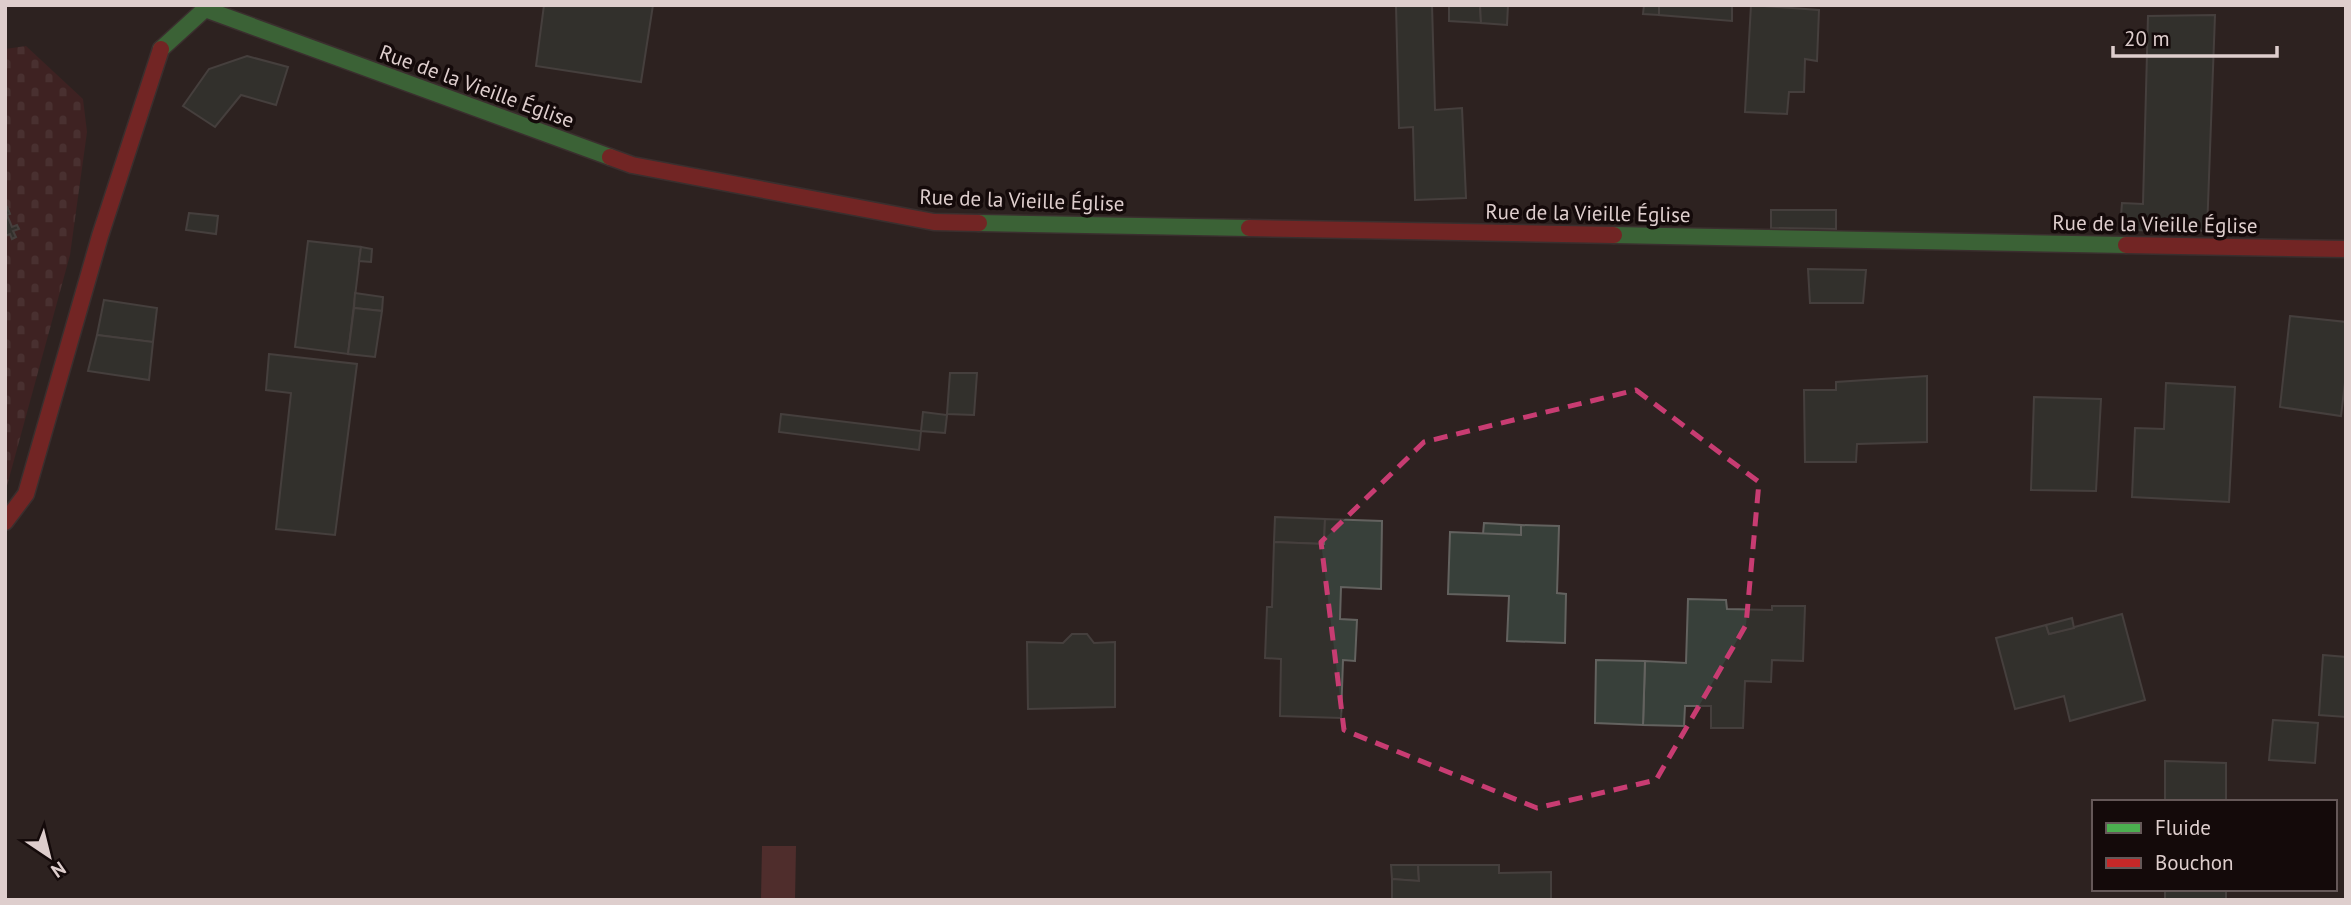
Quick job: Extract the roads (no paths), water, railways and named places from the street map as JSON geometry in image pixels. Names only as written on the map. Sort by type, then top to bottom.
[{"type":"street","name":"Rue de la Vieille Église","points":[[5,522],[26,494],[100,236],[159,51],[205,9],[632,165],[933,222],[2346,249]]}]
